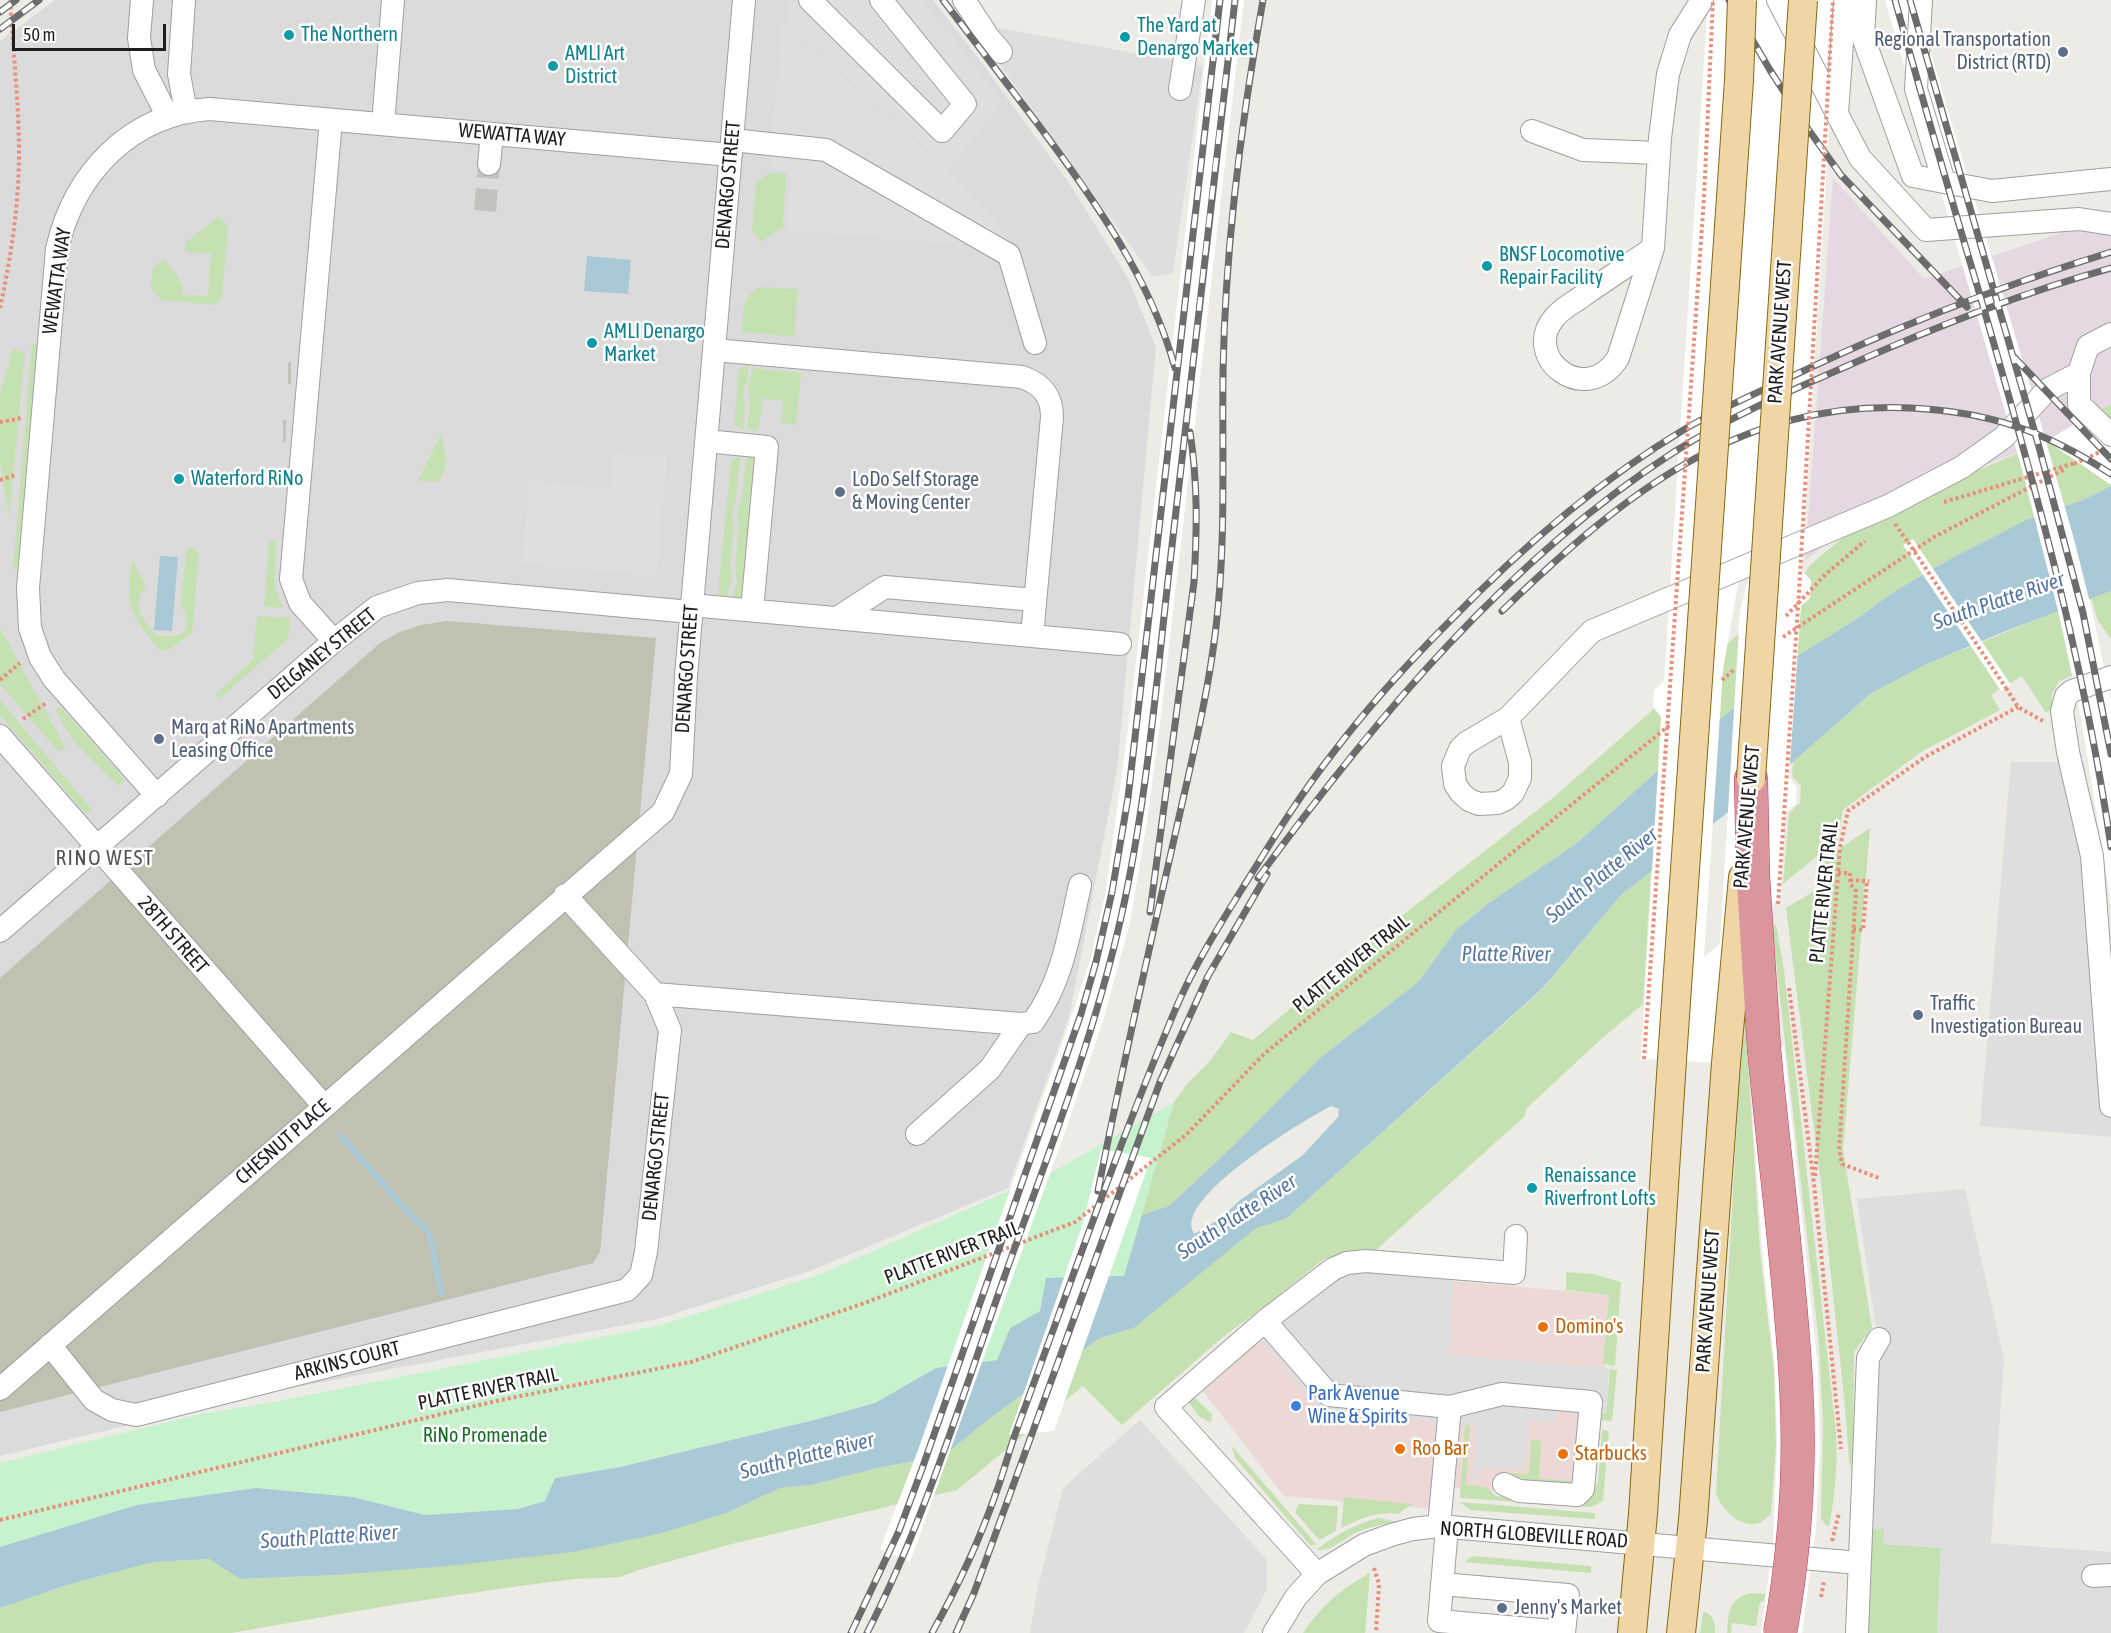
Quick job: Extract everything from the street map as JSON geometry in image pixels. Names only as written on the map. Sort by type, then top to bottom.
[{"type":"highway","points":[[1751,779],[1767,911],[1764,1048],[1796,1384],[1797,1486],[1793,1543],[1780,1633]]},
{"type":"main road","points":[[1632,1633],[1641,1544],[1658,1060],[1738,92],[1742,0]]},
{"type":"main road","name":"PARK AVENUE WEST","points":[[1681,1633],[1690,1548],[1726,1064],[1751,779],[1803,0]]},
{"type":"street","points":[[142,0],[139,38],[144,70],[177,114]]},
{"type":"street","points":[[177,114],[184,0]]},
{"type":"street","points":[[383,124],[393,0]]},
{"type":"street","name":"DENARGO STREET","points":[[646,1252],[670,1030],[655,994],[565,895],[592,876],[663,812],[681,774],[691,608],[744,0]]},
{"type":"street","points":[[810,0],[942,131],[965,104],[881,0]]},
{"type":"street","points":[[964,0],[1001,52]]},
{"type":"street","points":[[1180,89],[1194,0]]},
{"type":"street","points":[[1653,248],[1555,316],[1546,335],[1546,347],[1548,357],[1560,372],[1576,379],[1596,378],[1612,366],[1618,358],[1653,248],[1659,153],[1668,74],[1680,35],[1702,0]]},
{"type":"street","points":[[1778,0],[1860,158],[1926,230],[2079,219],[2111,224]]},
{"type":"street","points":[[1837,114],[1845,0]]},
{"type":"street","points":[[1865,0],[1863,37],[1913,176],[1992,191],[2111,179]]},
{"type":"street","points":[[1922,0],[1916,89],[1944,182]]},
{"type":"street","name":"WEWATTA WAY","points":[[157,796],[54,679],[40,657],[30,628],[28,588],[55,269],[62,228],[77,194],[99,164],[143,127],[177,114],[210,109],[492,134],[826,150],[1009,255],[1035,343]]},
{"type":"street","points":[[331,120],[300,374],[295,432],[291,579],[300,603],[334,641]]},
{"type":"street","points":[[1532,130],[1583,150],[1659,153]]},
{"type":"street","points":[[489,164],[492,134]]},
{"type":"street","points":[[2106,443],[2090,414],[2079,404],[2079,373],[2088,346],[2111,334]]},
{"type":"street","points":[[714,350],[1022,377],[1041,387],[1052,406],[1052,417],[1032,636]]},
{"type":"street","points":[[1508,718],[1592,631],[1888,507],[1941,479],[2004,437],[2047,390],[2079,373]]},
{"type":"street","points":[[706,441],[767,447],[752,610]]},
{"type":"street","points":[[837,618],[885,586],[1035,600]]},
{"type":"street","name":"DELGANEY STREET","points":[[0,931],[334,641],[377,607],[418,593],[448,590],[691,608],[752,610],[1120,644]]},
{"type":"street","points":[[2111,677],[2072,691],[2066,696],[2062,711],[2067,752],[2092,856],[2111,1106]]},
{"type":"street","name":"28TH STREET","points":[[0,736],[324,1106]]},
{"type":"street","points":[[655,994],[1021,1024],[1033,1022],[1047,1002],[1062,964],[1080,885]]},
{"type":"street","name":"CHESNUT PLACE","points":[[0,1389],[565,895]]},
{"type":"street","points":[[916,1134],[990,1069],[1021,1024]]},
{"type":"street","points":[[1317,1574],[1166,1407],[1265,1321],[1333,1269],[1347,1263],[1366,1261],[1514,1274],[1516,1236]]},
{"type":"street","name":"ARKINS COURT","points":[[50,1345],[94,1400],[112,1410],[136,1414],[627,1290],[641,1275],[646,1252]]},
{"type":"street","points":[[1265,1321],[1329,1395],[1450,1407],[1502,1394],[1591,1401],[1583,1489],[1577,1496],[1520,1491],[1504,1484]]},
{"type":"street","points":[[1857,1633],[1868,1358],[1880,1339]]},
{"type":"street","points":[[1442,1584],[1568,1595],[1564,1633],[1509,1630],[1439,1621],[1450,1407]]},
{"type":"street","name":"NORTH GLOBEVILLE ROAD","points":[[1274,1633],[1296,1597],[1317,1574],[1364,1545],[1413,1529],[1443,1526],[1858,1563]]},
{"type":"path","points":[[0,308],[12,246],[18,173],[19,133],[10,0]]},
{"type":"path","points":[[1658,1060],[1713,0]]},
{"type":"path","points":[[1767,911],[1799,592],[1833,0]]},
{"type":"path","points":[[0,422],[22,418]]},
{"type":"path","points":[[1777,641],[1934,537],[2075,464],[2106,443]]},
{"type":"path","points":[[1941,503],[2075,464]]},
{"type":"path","points":[[0,480],[17,474]]},
{"type":"path","points":[[1887,528],[1904,519]]},
{"type":"path","name":"PLATTE RIVER TRAIL","points":[[1814,1184],[1840,847],[1848,812],[1925,757],[2018,707],[1895,523]]},
{"type":"path","points":[[1786,616],[1826,574],[1870,537]]},
{"type":"path","points":[[0,680],[23,660]]},
{"type":"path","points":[[1720,681],[1737,667]]},
{"type":"path","points":[[23,719],[46,703]]},
{"type":"path","name":"PLATTE RIVER TRAIL","points":[[0,1520],[496,1401],[691,1362],[862,1304],[1075,1222],[1186,1135],[1265,1053],[1678,717]]},
{"type":"path","points":[[1838,873],[1851,873],[1850,884],[1856,891],[1839,1150],[1842,1164],[1879,1178]]},
{"type":"path","points":[[1850,880],[1868,881],[1863,930],[1853,929]]},
{"type":"path","points":[[1789,986],[1814,1184],[1842,1458]]},
{"type":"path","points":[[1833,1535],[1839,1512]]},
{"type":"path","points":[[1374,1568],[1379,1584],[1376,1633]]},
{"type":"shaded area","points":[[55,0],[933,0],[1069,183],[1128,278],[1156,347],[1117,770],[1069,1017],[1008,1188],[810,1271],[657,1319],[254,1395],[0,1456],[0,41]]},
{"type":"shaded area","points":[[789,0],[922,0],[1002,101],[950,169],[788,25]]},
{"type":"shaded area","points":[[782,23],[953,175],[999,225],[1013,249],[786,230],[791,171],[770,168]]},
{"type":"shaded area","points":[[999,28],[1203,66],[1173,273],[1153,277],[995,58]]},
{"type":"shaded area","points":[[1833,178],[1924,279],[2111,216],[2111,405],[2095,411],[2047,441],[1893,501],[1858,519],[1805,561]]},
{"type":"shaded area","points":[[613,453],[667,458],[656,576],[522,564],[530,481],[610,488]]},
{"type":"shaded area","points":[[448,621],[656,638],[600,1252],[593,1263],[0,1412],[0,978],[380,643],[400,632],[421,625]]},
{"type":"shaded area","points":[[2011,762],[2084,762],[2111,1110],[2111,1137],[1980,1126]]},
{"type":"shaded area","points":[[1965,1189],[2004,1359],[1991,1543],[2111,1552],[2111,1633],[1937,1633],[1941,1548],[1883,1544],[1884,1529],[1852,1526],[1877,1335],[1857,1199]]},
{"type":"shaded area","points":[[1455,1266],[1448,1355],[1609,1368],[1606,1413],[1556,1409],[1555,1423],[1529,1420],[1524,1470],[1481,1467],[1479,1481],[1473,1480],[1477,1424],[1321,1412],[1252,1327],[1326,1267]]},
{"type":"shaded area","points":[[1341,1271],[1611,1295],[1592,1500],[1436,1486],[1434,1509],[1284,1496],[1196,1382]]},
{"type":"shaded area","points":[[1140,1420],[1267,1560],[1267,1589],[1244,1633],[1030,1633],[1038,1586],[1063,1488]]},
{"type":"green space","points":[[769,173],[786,174],[783,227],[761,242],[752,229],[756,183]]},
{"type":"green space","points":[[218,217],[228,227],[222,297],[214,305],[162,300],[151,288],[153,267],[165,259],[183,285],[182,295],[208,296],[211,254],[185,252],[185,243]]},
{"type":"green space","points":[[760,287],[798,289],[794,337],[742,332],[746,301]]},
{"type":"green space","points":[[32,343],[38,344],[18,570],[13,569]]},
{"type":"green space","points":[[13,349],[25,353],[9,517],[0,462],[0,393]]},
{"type":"green space","points":[[749,365],[743,392],[745,405],[743,431],[734,424],[739,369]]},
{"type":"green space","points":[[753,368],[801,373],[796,425],[781,423],[783,401],[763,398],[758,431],[747,430],[750,402],[748,388]]},
{"type":"green space","points":[[2111,405],[2111,486],[2085,499],[2026,520],[1950,559],[1895,591],[1855,620],[1797,656],[1655,773],[1577,843],[1486,905],[1456,930],[1418,982],[1320,1058],[1233,1146],[1169,1206],[1143,1215],[1133,1244],[1174,1102],[1187,1084],[1209,1062],[1231,1032],[1253,1040],[1390,925],[1554,797],[1802,578],[1810,565],[1836,543],[1898,504],[2047,441],[2096,411]]},
{"type":"green space","points":[[441,434],[446,460],[444,472],[436,482],[418,481]]},
{"type":"green space","points":[[740,456],[736,499],[732,513],[734,526],[730,568],[732,581],[727,601],[718,594],[731,460]]},
{"type":"green space","points":[[746,456],[760,461],[745,600],[732,600],[737,580],[735,565],[739,525],[737,514],[742,499]]},
{"type":"green space","points":[[269,541],[277,541],[276,584],[284,608],[264,606]]},
{"type":"green space","points":[[192,546],[199,554],[192,633],[170,649],[160,650],[141,626],[130,605],[132,560],[146,586],[141,593],[138,605],[142,617],[155,635],[175,636],[183,633],[187,624],[186,614],[181,606],[186,551]]},
{"type":"green space","points":[[2111,591],[2111,639],[2098,621],[2091,598]]},
{"type":"green space","points":[[2058,611],[2072,676],[2059,681],[2052,694],[2052,709],[2046,713],[2022,676],[1991,695],[2000,710],[1921,752],[1843,810],[1836,851],[1870,828],[1843,1150],[1872,1328],[1854,1352],[1853,1452],[1850,1471],[1822,1192],[1786,908],[1824,885],[1825,858],[1821,853],[1783,884],[1789,813],[1800,803],[1801,786],[1792,776],[1793,762],[1870,694],[1925,665]]},
{"type":"green space","points":[[257,616],[290,618],[288,639],[219,699],[215,695],[253,660]]},
{"type":"green space","points":[[0,628],[65,747],[59,752],[0,684]]},
{"type":"green space","points":[[0,700],[92,810],[86,814],[0,715]]},
{"type":"green space","points":[[60,706],[125,780],[118,786],[73,741],[56,711]]},
{"type":"green space","points":[[1651,871],[1643,1004],[1599,1041],[1526,1109],[1525,1116],[1376,1250],[1363,1249],[1324,1259],[1223,1337],[1122,1425],[1083,1386],[957,1490],[732,1544],[620,1577],[575,1579],[519,1586],[231,1633],[0,1633],[0,1608],[70,1584],[154,1562],[209,1559],[240,1579],[336,1575],[729,1512],[780,1488],[811,1485],[882,1467],[943,1456],[993,1416],[1100,1338],[1134,1328],[1256,1227],[1286,1219],[1543,989],[1622,894]]},
{"type":"green space","points":[[1776,924],[1784,970],[1836,1432],[1836,1478],[1828,1527],[1821,1519],[1823,1424],[1819,1344],[1772,926]]},
{"type":"green space","points":[[1744,997],[1760,1251],[1774,1371],[1776,1445],[1771,1514],[1760,1522],[1752,1524],[1739,1520],[1727,1511],[1716,1494]]},
{"type":"green space","name":"RiNo Promenade","points":[[1174,1102],[1124,1277],[1046,1278],[1040,1311],[1010,1328],[997,1360],[936,1368],[875,1403],[814,1420],[620,1467],[555,1478],[545,1501],[518,1509],[425,1515],[353,1497],[23,1541],[0,1547],[0,1463],[201,1414],[274,1402],[661,1325],[819,1275],[1058,1169]]},
{"type":"green space","points":[[1566,1272],[1593,1274],[1621,1282],[1615,1366],[1603,1364],[1609,1295],[1566,1290]]},
{"type":"green space","points":[[1610,1369],[1617,1370],[1612,1421],[1601,1420],[1602,1414],[1606,1413]]},
{"type":"green space","points":[[1192,1395],[1212,1414],[1211,1423],[1199,1416],[1189,1403]]},
{"type":"green space","points":[[1465,1425],[1470,1425],[1466,1485],[1486,1487],[1496,1496],[1576,1502],[1589,1495],[1598,1482],[1602,1430],[1609,1431],[1603,1501],[1591,1507],[1460,1498]]},
{"type":"green space","points":[[1531,1440],[1541,1441],[1539,1478],[1579,1482],[1579,1486],[1520,1486],[1508,1477],[1509,1473],[1529,1474]]},
{"type":"green space","points":[[1231,1445],[1316,1544],[1311,1546],[1236,1459]]},
{"type":"green space","points":[[1344,1497],[1412,1504],[1398,1514],[1375,1515],[1341,1528]]},
{"type":"green space","points":[[1460,1502],[1595,1513],[1595,1519],[1470,1510]]},
{"type":"green space","points":[[1299,1504],[1338,1506],[1336,1531],[1319,1540],[1295,1512]]},
{"type":"green space","points":[[1378,1518],[1398,1522],[1366,1529],[1332,1547],[1316,1550],[1345,1531]]},
{"type":"green space","points":[[1871,1528],[1884,1529],[1884,1544],[1941,1548],[1937,1633],[1868,1633]]},
{"type":"green space","points":[[1473,1556],[1591,1566],[1591,1573],[1464,1562]]},
{"type":"green space","points":[[1370,1573],[1365,1633],[1303,1633],[1333,1598]]},
{"type":"green space","points":[[1751,1593],[1765,1594],[1764,1601],[1760,1602],[1756,1626],[1732,1623],[1731,1633],[1727,1633],[1729,1613],[1733,1603]]},
{"type":"green space","points":[[1703,1612],[1709,1614],[1713,1620],[1715,1633],[1700,1633]]},
{"type":"water","points":[[587,256],[631,260],[628,294],[584,291]]},
{"type":"water","name":"Platte River","points":[[2111,486],[2111,591],[1925,665],[1870,694],[1793,762],[1622,894],[1543,988],[1286,1219],[1256,1228],[1134,1328],[1100,1338],[993,1416],[943,1456],[882,1467],[811,1485],[780,1488],[729,1512],[662,1533],[573,1552],[336,1575],[240,1579],[209,1559],[154,1562],[70,1584],[0,1608],[0,1547],[137,1505],[256,1488],[353,1497],[425,1515],[518,1509],[545,1501],[555,1478],[620,1467],[814,1420],[875,1403],[936,1368],[997,1360],[1010,1328],[1040,1311],[1046,1278],[1124,1276],[1142,1215],[1169,1206],[1233,1146],[1320,1058],[1418,982],[1456,930],[1486,905],[1577,843],[1655,773],[1797,656],[1855,620],[1895,591],[1950,559],[2026,520],[2085,499]],"holes":[[[1331,1106],[1339,1109],[1338,1117],[1303,1155],[1239,1201],[1220,1219],[1194,1234],[1191,1221],[1201,1202],[1233,1171],[1276,1139],[1316,1114]]]},
{"type":"water","points":[[160,556],[178,557],[172,631],[154,630]]},
{"type":"pier","points":[[1212,0],[1244,0],[1161,715],[1147,821],[1130,922],[1103,1021],[1066,1129],[910,1562],[880,1549],[918,1450],[1071,1018],[1091,957],[1106,890],[1130,714]]},
{"type":"pier","points":[[1708,0],[1837,0],[1802,571],[1811,580],[1810,598],[1801,606],[1789,777],[1797,788],[1796,804],[1785,813],[1781,897],[1745,926],[1739,1064],[1641,1059],[1661,717],[1653,707],[1654,690],[1664,681]],"holes":[[[1756,551],[1740,610],[1720,944],[1704,957],[1723,670],[1742,561]]]},
{"type":"pier","points":[[1885,0],[1915,0],[2074,539],[2111,701],[2111,903],[2081,718],[2062,626],[2023,473]]},
{"type":"pier","points":[[2096,411],[2111,428],[2111,485],[2047,441]]},
{"type":"pier","points":[[1913,539],[2011,685],[2001,691],[1903,545]]},
{"type":"pier","points":[[1784,1047],[1818,1370],[1820,1447],[1816,1528],[1802,1633],[1761,1633],[1773,1543],[1777,1445],[1775,1370],[1762,1249],[1748,1049]]},
{"type":"pier","points":[[1101,1149],[1151,1158],[1054,1431],[1009,1435],[1083,1223]]},
{"type":"waterway","points":[[341,1136],[406,1210],[429,1232],[441,1293]]},
{"type":"tunnel","points":[[485,211],[489,164]]},
{"type":"railway","points":[[0,12],[16,0]]},
{"type":"railway","points":[[0,29],[39,0]]},
{"type":"railway","points":[[943,0],[1058,151],[1099,209],[1151,302],[1175,368]]},
{"type":"railway","points":[[851,1633],[899,1531],[922,1469],[1081,1014],[1112,892],[1128,798],[1220,0]]},
{"type":"railway","points":[[867,1633],[925,1502],[1055,1137],[1101,995],[1125,899],[1140,816],[1151,732],[1235,0]]},
{"type":"railway","points":[[1098,1191],[1198,732],[1213,653],[1221,564],[1223,373],[1227,279],[1241,139],[1263,0]]},
{"type":"railway","points":[[1729,0],[1770,70],[1841,175],[1967,307]]},
{"type":"railway","points":[[1895,0],[2018,429],[2055,567],[2086,706],[2111,847]]},
{"type":"railway","points":[[1910,0],[2039,447],[2083,613],[2111,754]]},
{"type":"railway","points":[[932,1633],[982,1529],[1112,1169],[1180,999],[1214,935],[1286,819],[1321,769],[1374,702],[1448,623],[1531,543],[1621,471],[1685,429],[1720,410],[1902,327],[1984,295],[2111,252]]},
{"type":"railway","points":[[1258,878],[1349,760],[1447,646],[1500,592],[1555,542],[1613,495],[1694,440],[1796,388],[1973,314],[2041,289],[2111,268]]},
{"type":"railway","points":[[2014,357],[2111,459]]},
{"type":"railway","points":[[1502,611],[1592,530],[1638,495],[1685,464],[1736,439],[1790,420],[1848,410],[1911,408],[1966,414],[1992,419],[2040,435],[2111,474]]},
{"type":"railway","points":[[1150,912],[1194,582],[1196,507],[1190,432]]},
{"type":"railway","points":[[956,1633],[974,1593],[1160,1082],[1208,976],[1267,874]]},
{"type":"place","name":"The Northern","points":[[289,35]]},
{"type":"place","name":"The Yard at Denargo Market","points":[[1125,37]]},
{"type":"place","name":"Regional Transportation District (RTD)","points":[[2063,52]]},
{"type":"place","name":"AMLI Art District","points":[[553,66]]},
{"type":"place","name":"BNSF Locomotive Repair Facility","points":[[1487,266]]},
{"type":"place","name":"AMLI Denargo Market","points":[[592,343]]},
{"type":"place","name":"Waterford RiNo","points":[[179,479]]},
{"type":"place","name":"LoDo Self Storage & Moving Center","points":[[840,492]]},
{"type":"place","name":"Marq at RiNo Apartments Leasing Office","points":[[159,739]]},
{"type":"place","name":"Traffic Investigation Bureau","points":[[1918,1015]]},
{"type":"place","name":"Renaissance Riverfront Lofts","points":[[1532,1188]]},
{"type":"place","name":"Domino's","points":[[1543,1327]]},
{"type":"place","name":"Park Avenue Wine & Spirits","points":[[1296,1406]]},
{"type":"place","name":"Roo Bar","points":[[1400,1449]]},
{"type":"place","name":"Starbucks","points":[[1563,1454]]},
{"type":"place","name":"Jenny's Market","points":[[1502,1608]]},
{"type":"district","name":"RINO WEST","points":[[105,858]]},
{"type":"water label","name":"South Platte River","points":[[1999,601]]},
{"type":"water label","name":"South Platte River","points":[[1602,875]]},
{"type":"water label","name":"South Platte River","points":[[1237,1217]]},
{"type":"water label","name":"South Platte River","points":[[807,1456]]},
{"type":"water label","name":"South Platte River","points":[[329,1537]]}]
